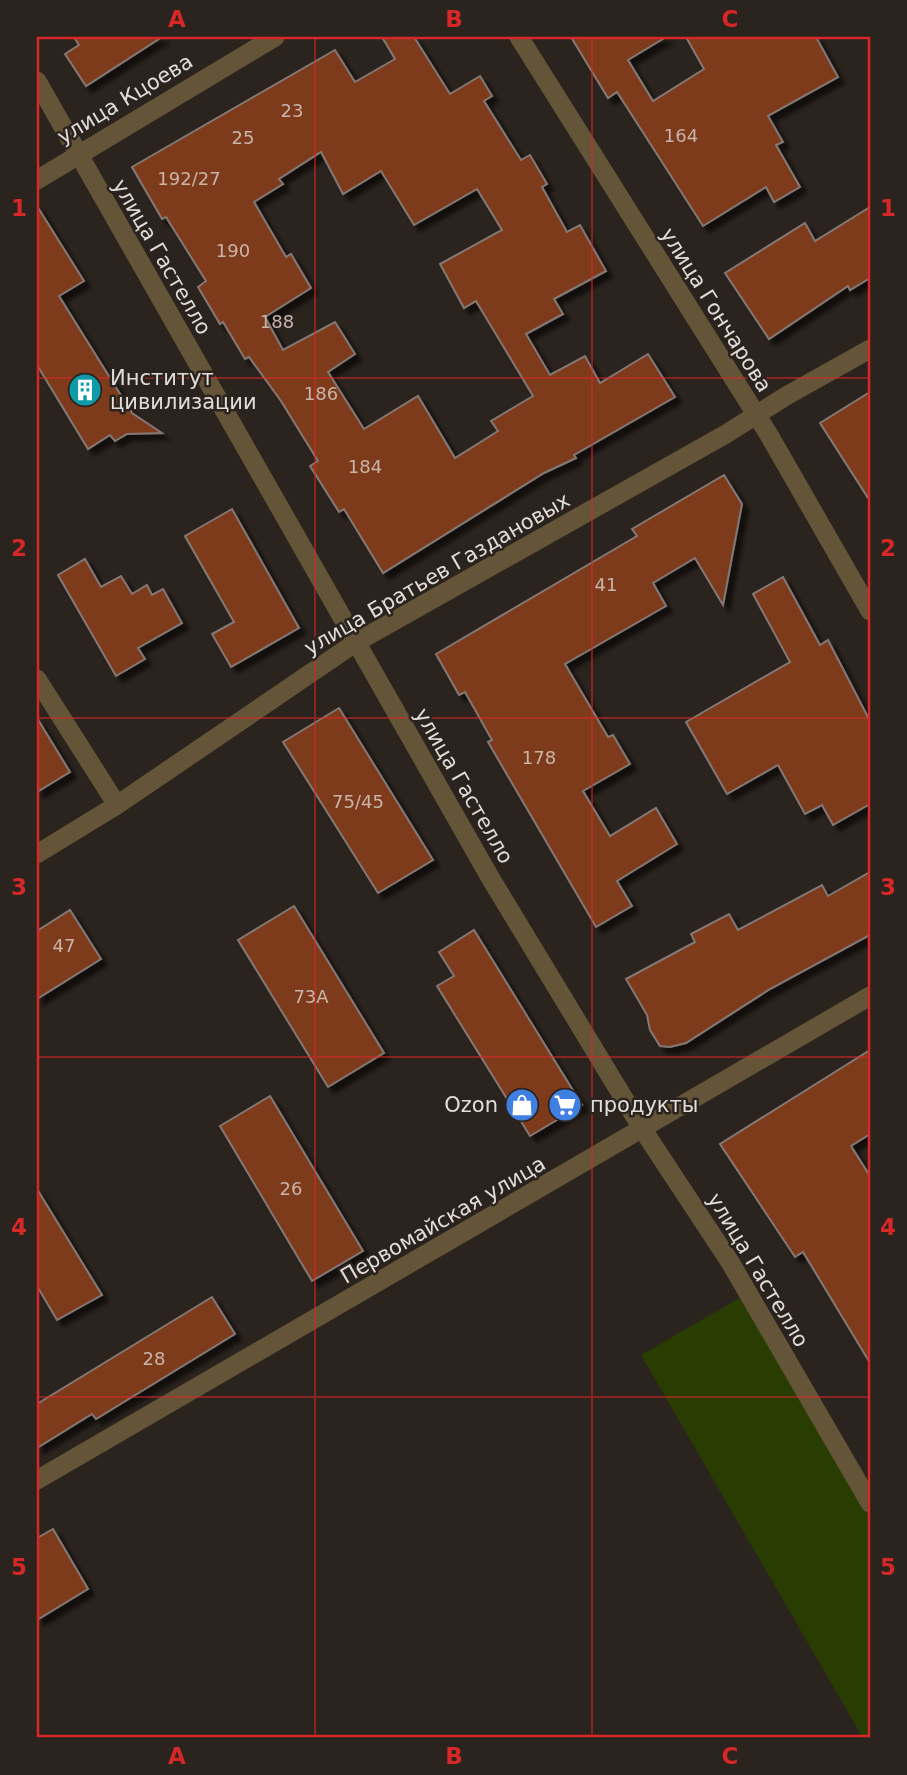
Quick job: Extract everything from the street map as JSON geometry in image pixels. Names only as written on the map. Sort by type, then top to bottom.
[{"type":"street","name":"улица Кцоева","points":[[37,180],[275,37]]},
{"type":"street","name":"улица Гончарова","points":[[519,37],[755,415],[870,611]]},
{"type":"street","name":"улица Гастелло","points":[[37,81],[491,879],[643,1130],[730,1262],[870,1503]]},
{"type":"street","name":"улица Братьев Газдановых","points":[[37,854],[117,805],[355,643],[870,349]]},
{"type":"street","points":[[37,679],[117,805]]},
{"type":"street","name":"Первомайская улица","points":[[37,1480],[870,996]]},
{"type":"green space","points":[[750,1292],[870,1498],[870,1738],[863,1738],[641,1355]]},
{"type":"building","points":[[74,37],[162,37],[86,86],[65,54],[79,45]]},
{"type":"building","points":[[382,37],[414,37],[450,94],[480,76],[492,96],[484,101],[521,160],[530,155],[547,184],[542,187],[567,232],[580,225],[606,271],[554,299],[563,314],[526,334],[550,375],[585,356],[600,383],[648,354],[675,397],[574,455],[576,458],[544,473],[383,573],[344,509],[339,512],[310,466],[318,461],[281,401],[249,357],[245,359],[223,322],[220,324],[198,287],[206,281],[166,217],[162,219],[132,167],[335,50],[355,82],[395,59]],"holes":[[[321,152],[343,194],[381,171],[414,225],[477,189],[502,230],[440,264],[464,308],[476,301],[533,396],[491,421],[498,431],[455,458],[418,396],[364,429],[328,372],[355,354],[335,322],[283,350],[265,317],[311,288],[291,254],[286,257],[254,202],[283,184],[279,179]]]},
{"type":"building","points":[[571,37],[666,37],[628,60],[653,101],[704,69],[686,37],[816,37],[838,77],[768,116],[783,142],[776,145],[800,187],[774,202],[766,187],[703,226],[617,92],[608,98]]},
{"type":"building","name":"Институт цивилизации","points":[[37,206],[84,281],[59,296],[132,413],[162,433],[127,434],[115,441],[110,435],[88,449],[37,365]]},
{"type":"building","points":[[870,207],[870,278],[850,290],[848,286],[769,339],[725,273],[805,223],[815,241]]},
{"type":"building","points":[[870,392],[870,501],[820,423]]},
{"type":"building","points":[[724,475],[742,504],[723,605],[695,558],[653,583],[666,606],[565,664],[608,737],[613,735],[630,764],[583,791],[610,836],[656,808],[677,844],[617,881],[632,906],[596,927],[488,742],[492,740],[465,692],[459,695],[436,654],[637,536],[632,529]]},
{"type":"building","points":[[232,509],[299,628],[231,667],[212,634],[234,622],[185,536]]},
{"type":"building","points":[[85,559],[101,587],[121,576],[132,594],[147,585],[152,595],[163,589],[182,623],[138,648],[145,659],[116,676],[58,575]]},
{"type":"building","points":[[783,577],[820,645],[828,640],[870,721],[870,804],[833,825],[822,805],[805,814],[778,765],[727,794],[686,722],[790,662],[753,594]]},
{"type":"building","points":[[339,708],[433,860],[378,893],[283,742]]},
{"type":"building","points":[[37,718],[70,772],[37,792]]},
{"type":"building","points":[[870,872],[870,935],[770,989],[686,1043],[670,1047],[660,1046],[650,1030],[647,1015],[626,979],[695,942],[691,934],[729,914],[738,930],[822,885],[828,896]]},
{"type":"building","points":[[294,906],[384,1053],[328,1087],[238,940]]},
{"type":"building","points":[[70,910],[101,959],[37,999],[37,931]]},
{"type":"building","points":[[474,930],[582,1105],[530,1136],[437,986],[454,976],[439,952]]},
{"type":"building","points":[[870,1050],[870,1134],[851,1146],[870,1176],[870,1363],[803,1252],[795,1257],[720,1144]]},
{"type":"building","points":[[270,1096],[363,1251],[312,1281],[220,1126]]},
{"type":"building","points":[[37,1189],[102,1295],[57,1320],[37,1286]]},
{"type":"building","points":[[212,1297],[235,1334],[96,1419],[92,1414],[37,1448],[37,1404]]},
{"type":"building","points":[[53,1529],[88,1589],[37,1620],[37,1538]]},
{"type":"place","name":"Институт цивилизации","points":[[85,390]]},
{"type":"place","name":"Ozon","points":[[522,1105]]},
{"type":"place","name":"продукты","points":[[565,1105]]}]
